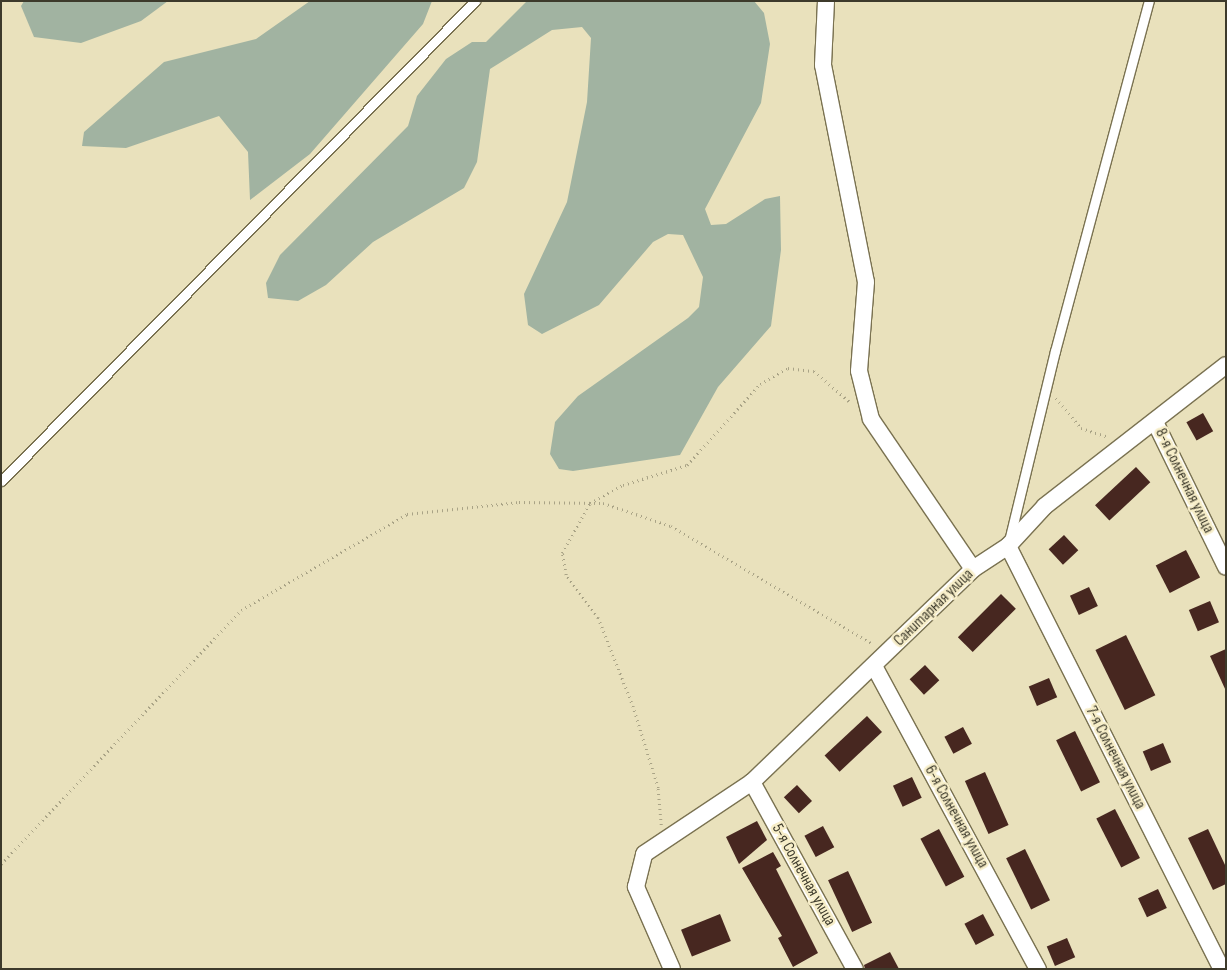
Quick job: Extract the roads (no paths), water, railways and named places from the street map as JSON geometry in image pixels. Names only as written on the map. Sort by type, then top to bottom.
[{"type":"street","points":[[826,1],[823,65],[866,282],[859,372],[871,419],[973,569]]},
{"type":"street","name":"Санитарная улица","points":[[672,969],[636,887],[644,854],[752,782],[973,569],[1008,546],[1045,506],[1088,469],[1155,422],[1226,365]]},
{"type":"street","name":"8-я Солнечная улица","points":[[1155,422],[1226,567]]},
{"type":"street","name":"7-я Солнечная улица","points":[[1008,546],[1222,969]]},
{"type":"street","name":"6-я Солнечная улица","points":[[874,666],[1038,969]]},
{"type":"street","name":"5-я Солнечная улица","points":[[752,782],[855,969]]},
{"type":"lane","points":[[1,481],[475,1]]},
{"type":"lane","points":[[1008,546],[1055,351],[1149,1]]}]
